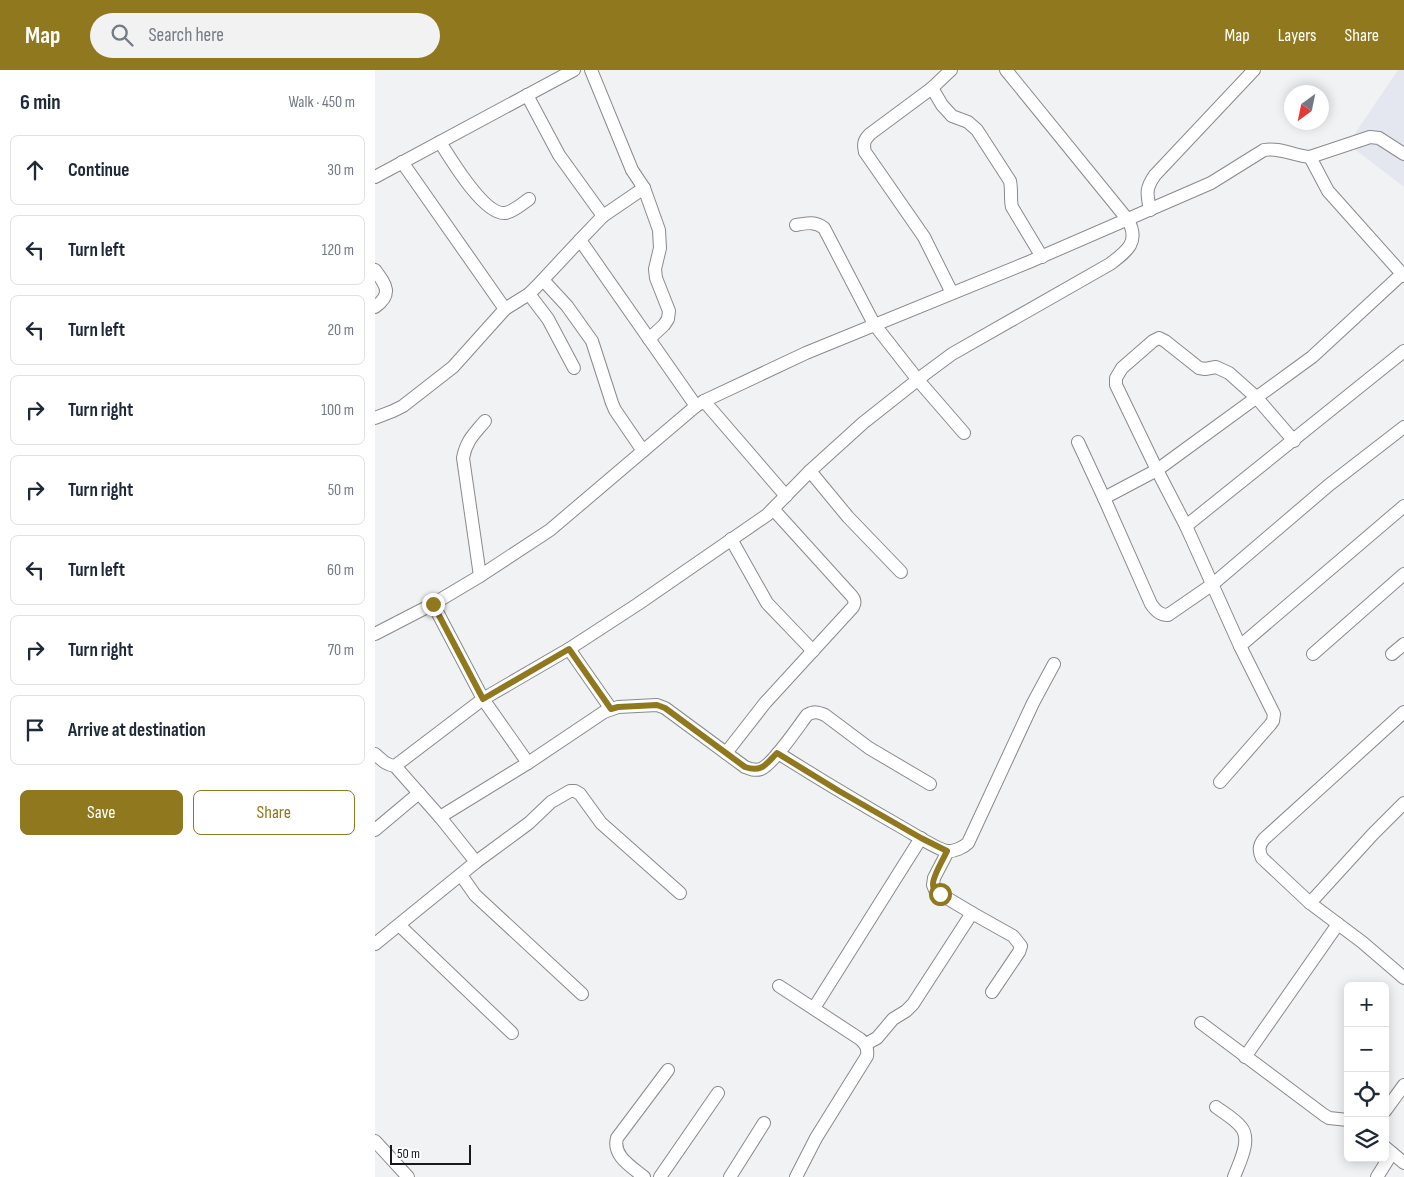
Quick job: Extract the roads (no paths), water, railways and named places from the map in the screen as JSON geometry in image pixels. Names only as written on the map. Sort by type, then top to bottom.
[{"type":"street","points":[[375,177],[574,70]]},
{"type":"street","points":[[591,70],[632,170],[644,188],[660,238],[660,248],[655,269],[656,278],[669,311],[668,319],[664,326],[649,339]]},
{"type":"street","points":[[951,70],[932,88],[865,138],[863,145],[865,152],[924,237],[952,293]]},
{"type":"street","points":[[395,766],[483,699],[569,649],[638,604],[767,514],[810,471],[863,423],[959,349],[1110,264],[1130,247],[1133,229],[1127,220],[1006,70]]},
{"type":"street","points":[[1150,210],[1146,193],[1149,183],[1254,70]]},
{"type":"street","points":[[932,88],[942,105],[952,116],[968,122],[977,130],[1010,181],[1010,202],[1012,207],[1042,257]]},
{"type":"street","points":[[527,95],[559,155],[603,216]]},
{"type":"street","points":[[375,634],[433,604],[480,576],[558,524],[700,404],[806,353],[1042,257],[1211,183],[1264,150],[1272,148],[1310,157],[1370,137],[1379,138],[1404,154]]},
{"type":"street","points":[[440,142],[471,190],[495,210],[506,213],[529,199]]},
{"type":"street","points":[[1104,498],[1157,470],[1256,398],[1324,347],[1403,275],[1329,191],[1310,157]]},
{"type":"street","points":[[402,162],[505,309]]},
{"type":"street","points":[[375,418],[393,412],[403,406],[453,367],[505,309],[529,294],[603,216],[644,188]]},
{"type":"street","points":[[796,225],[813,222],[824,228],[874,324],[918,380],[964,433]]},
{"type":"street","points":[[580,240],[649,339],[700,404],[786,496]]},
{"type":"street","points":[[375,270],[387,289],[386,296],[375,307]]},
{"type":"street","points":[[543,280],[567,306],[592,341],[612,403],[643,451]]},
{"type":"street","points":[[529,294],[548,319],[574,368]]},
{"type":"street","points":[[1220,782],[1270,725],[1275,714],[1240,646],[1186,526],[1116,385],[1116,378],[1122,368],[1153,341],[1159,338],[1165,340],[1199,368],[1215,367],[1222,369],[1256,398],[1293,441]]},
{"type":"street","points":[[1186,526],[1404,351]]},
{"type":"street","points":[[480,576],[463,458],[465,447],[470,438],[485,421]]},
{"type":"street","points":[[1078,442],[1151,604],[1162,615],[1168,615],[1213,584],[1329,485],[1404,427]]},
{"type":"street","points":[[810,471],[848,517],[901,572]]},
{"type":"street","points":[[1240,646],[1404,506]]},
{"type":"street","points":[[726,752],[765,703],[855,603],[854,598],[773,509]]},
{"type":"street","points":[[731,539],[767,603],[813,651]]},
{"type":"street","points":[[1313,654],[1404,574]]},
{"type":"street","points":[[433,604],[483,699],[528,764]]},
{"type":"street","points":[[1392,654],[1404,644]]},
{"type":"street","points":[[569,649],[611,709]]},
{"type":"street","points":[[777,753],[921,838],[947,851],[959,848],[968,843],[1033,703],[1054,664]]},
{"type":"street","points":[[440,817],[528,764],[604,712],[618,707],[657,705],[665,708],[745,767],[757,770],[762,768],[777,753],[807,715],[819,712],[879,755],[930,784]]},
{"type":"street","points":[[1404,712],[1264,839],[1260,844],[1259,851],[1262,858],[1310,903],[1362,942],[1404,978]]},
{"type":"street","points":[[375,754],[384,763],[395,766],[440,817],[476,862]]},
{"type":"street","points":[[376,940],[399,925],[476,862],[529,823],[551,802],[570,791],[580,794],[601,823],[680,893]]},
{"type":"street","points":[[375,830],[419,793]]},
{"type":"street","points":[[1310,903],[1404,803]]},
{"type":"street","points":[[814,1008],[921,838]]},
{"type":"street","points":[[947,851],[934,878],[933,885],[935,890],[1013,936],[1021,946],[1019,952],[992,992]]},
{"type":"street","points":[[461,875],[475,895],[582,994]]},
{"type":"street","points":[[866,1044],[877,1038],[893,1019],[907,1011],[913,1004],[972,913]]},
{"type":"street","points":[[1245,1056],[1337,924]]},
{"type":"street","points":[[399,925],[512,1033]]},
{"type":"street","points":[[779,986],[866,1044],[868,1050],[867,1056],[816,1138],[796,1177]]},
{"type":"street","points":[[1201,1023],[1329,1118],[1344,1120]]},
{"type":"street","points":[[644,1177],[623,1160],[615,1144],[617,1138],[668,1070]]},
{"type":"street","points":[[1389,1106],[1404,1085]]},
{"type":"street","points":[[659,1177],[717,1093]]},
{"type":"street","points":[[1216,1107],[1241,1126],[1245,1133],[1246,1142],[1234,1177]]},
{"type":"street","points":[[730,1177],[765,1123]]},
{"type":"street","points":[[375,1141],[408,1177]]},
{"type":"street","points":[[1389,1150],[1404,1164]]},
{"type":"street","points":[[1377,1177],[1384,1162]]}]
